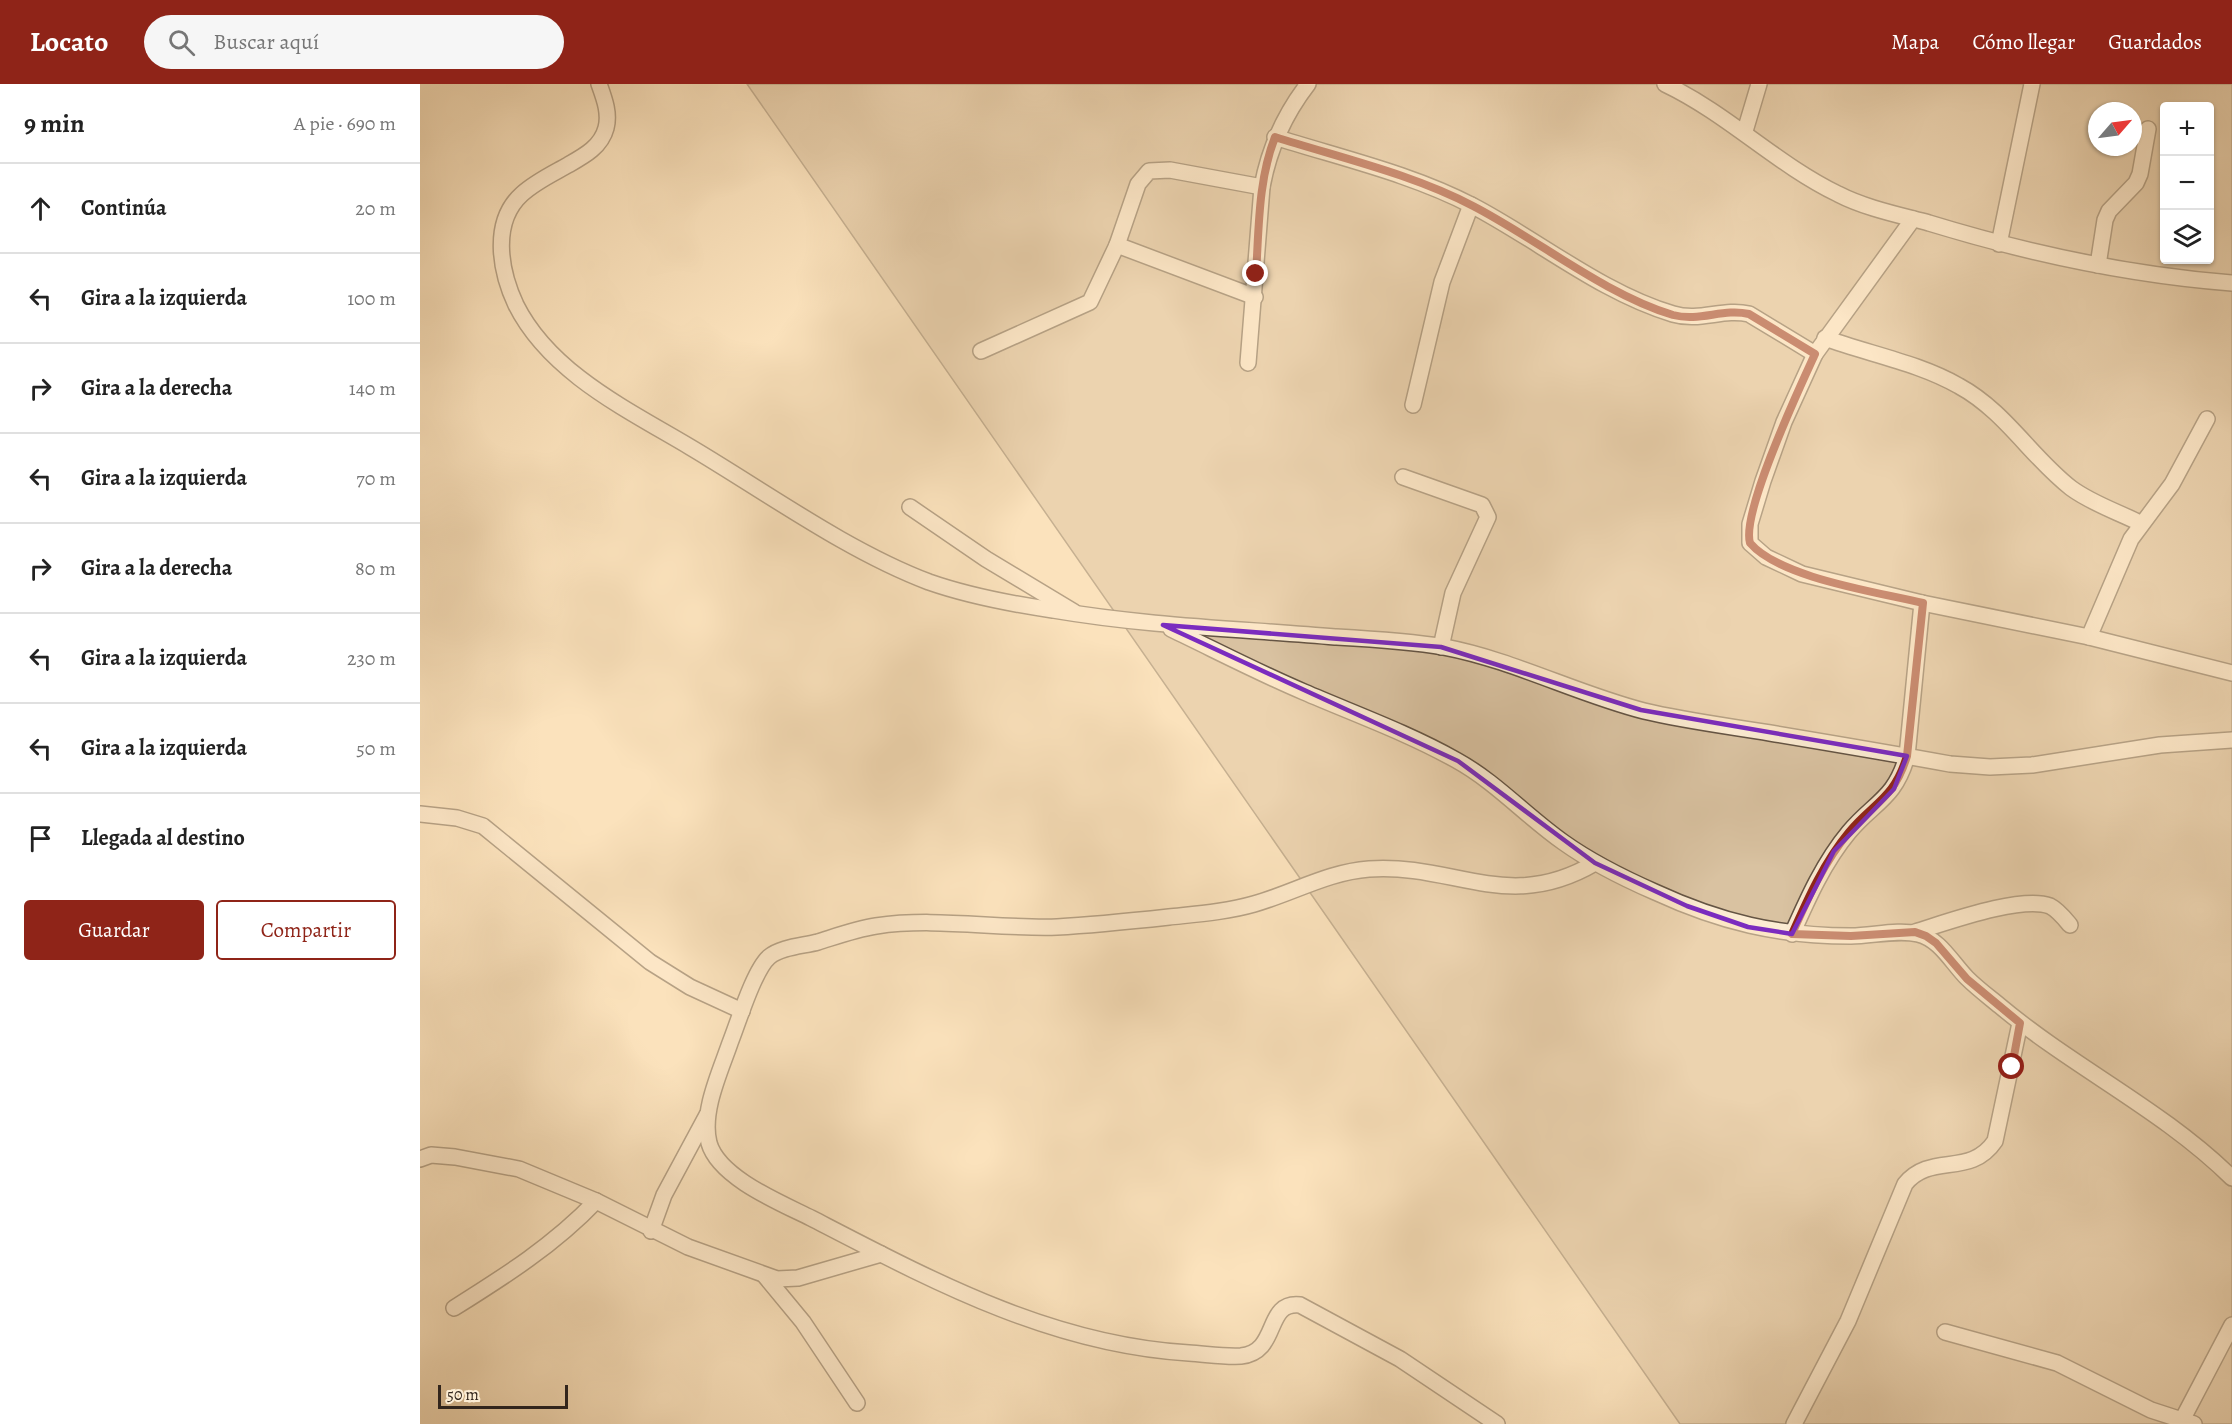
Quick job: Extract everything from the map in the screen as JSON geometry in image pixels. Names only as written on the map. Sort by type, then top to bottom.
[{"type":"street","points":[[599,84],[605,100],[607,115],[607,127],[600,142],[588,154],[535,184],[518,197],[506,215],[502,232],[502,255],[506,279],[528,325],[551,352],[573,372],[623,408],[894,567],[933,583],[986,598],[1077,614],[1163,625],[1441,647],[1506,664],[1641,710],[1970,765],[2032,765],[2160,745],[2232,740]]},
{"type":"street","points":[[1248,363],[1262,187],[1267,158],[1275,137],[1308,84]]},
{"type":"street","points":[[1665,84],[1692,97],[1745,131],[1807,177],[1839,195],[1999,244],[2098,265],[2188,279],[2232,283]]},
{"type":"street","points":[[1745,131],[1759,84]]},
{"type":"street","points":[[1999,244],[2032,84]]},
{"type":"street","points":[[2098,265],[2104,220],[2109,211],[2136,183],[2148,129]]},
{"type":"street","points":[[1275,137],[1417,182],[1471,204],[1575,266],[1648,305],[1685,318],[1738,312],[1749,314],[1815,354]]},
{"type":"street","points":[[981,351],[1090,302],[1117,246],[1138,184],[1149,171],[1170,170],[1262,187]]},
{"type":"street","points":[[1413,405],[1442,282],[1471,204]]},
{"type":"street","points":[[1913,219],[1815,354],[1784,422],[1763,481],[1749,524],[1750,543],[1766,557],[1802,574],[1923,603],[2089,637],[2232,674]]},
{"type":"street","points":[[1117,246],[1255,297]]},
{"type":"street","points":[[1825,338],[1959,386],[1985,403],[2072,489],[2140,523]]},
{"type":"street","points":[[2089,637],[2115,573],[2140,523],[2160,502],[2172,484],[2207,419]]},
{"type":"street","points":[[1403,477],[1482,505],[1488,517],[1453,593],[1441,647]]},
{"type":"street","points":[[910,507],[986,559],[1077,614]]},
{"type":"street","points":[[1792,934],[1816,882],[1834,851],[1850,831],[1894,789],[1907,756],[1923,603]]},
{"type":"street","points":[[1163,625],[1301,691],[1416,739],[1458,760],[1497,788],[1564,843],[1595,863],[1721,920],[1792,934],[1851,936],[1915,932],[1973,914],[2036,904],[2051,906],[2070,926]]},
{"type":"street","points":[[420,813],[457,818],[483,826],[650,962],[690,987],[742,1011]]},
{"type":"street","points":[[651,1231],[664,1195],[709,1110],[742,1011],[768,957],[786,950],[878,926],[956,923],[1011,927],[1058,927],[1224,911],[1256,904],[1340,873],[1369,869],[1393,869],[1498,886],[1523,886],[1572,876],[1595,863]]},
{"type":"street","points":[[1915,932],[1936,943],[1967,979],[2020,1023],[2174,1128],[2210,1156],[2232,1178]]},
{"type":"street","points":[[1794,1424],[1848,1321],[1905,1184],[1919,1171],[1932,1166],[1974,1161],[1986,1153],[1995,1141],[2020,1023]]},
{"type":"street","points":[[709,1110],[708,1132],[711,1149],[733,1175],[953,1290],[1022,1318],[1096,1340],[1166,1352],[1228,1356],[1251,1354],[1264,1344],[1278,1313],[1291,1304],[1300,1305],[1400,1359],[1497,1424]]},
{"type":"street","points":[[420,1159],[431,1155],[455,1157],[519,1169],[596,1201],[651,1231],[777,1279],[798,1278],[881,1254]]},
{"type":"street","points":[[454,1308],[529,1260],[557,1239],[596,1201]]},
{"type":"street","points":[[765,1276],[803,1322],[857,1403]]},
{"type":"street","points":[[1945,1332],[2057,1364],[2151,1410],[2185,1423],[2232,1325]]},
{"type":"highlighted area","points":[[1163,625],[1441,647],[1641,710],[1907,756],[1894,789],[1834,851],[1792,934],[1748,927],[1687,906],[1595,863],[1458,761]]},
{"type":"shaded area","points":[[747,84],[2232,84],[2232,1424],[1680,1424]]},
{"type":"route","points":[[1256,274],[1262,187],[1267,158],[1275,137],[1417,182],[1471,204],[1610,286],[1669,314],[1698,319],[1738,312],[1749,314],[1770,324],[1815,354],[1784,422],[1763,481],[1749,524],[1750,543],[1766,557],[1802,574],[1923,603],[1907,756],[1902,773],[1894,789],[1850,831],[1834,851],[1816,882],[1792,934],[1851,936],[1915,932],[1926,936],[1936,943],[1967,979],[2020,1023],[2012,1067]]}]
